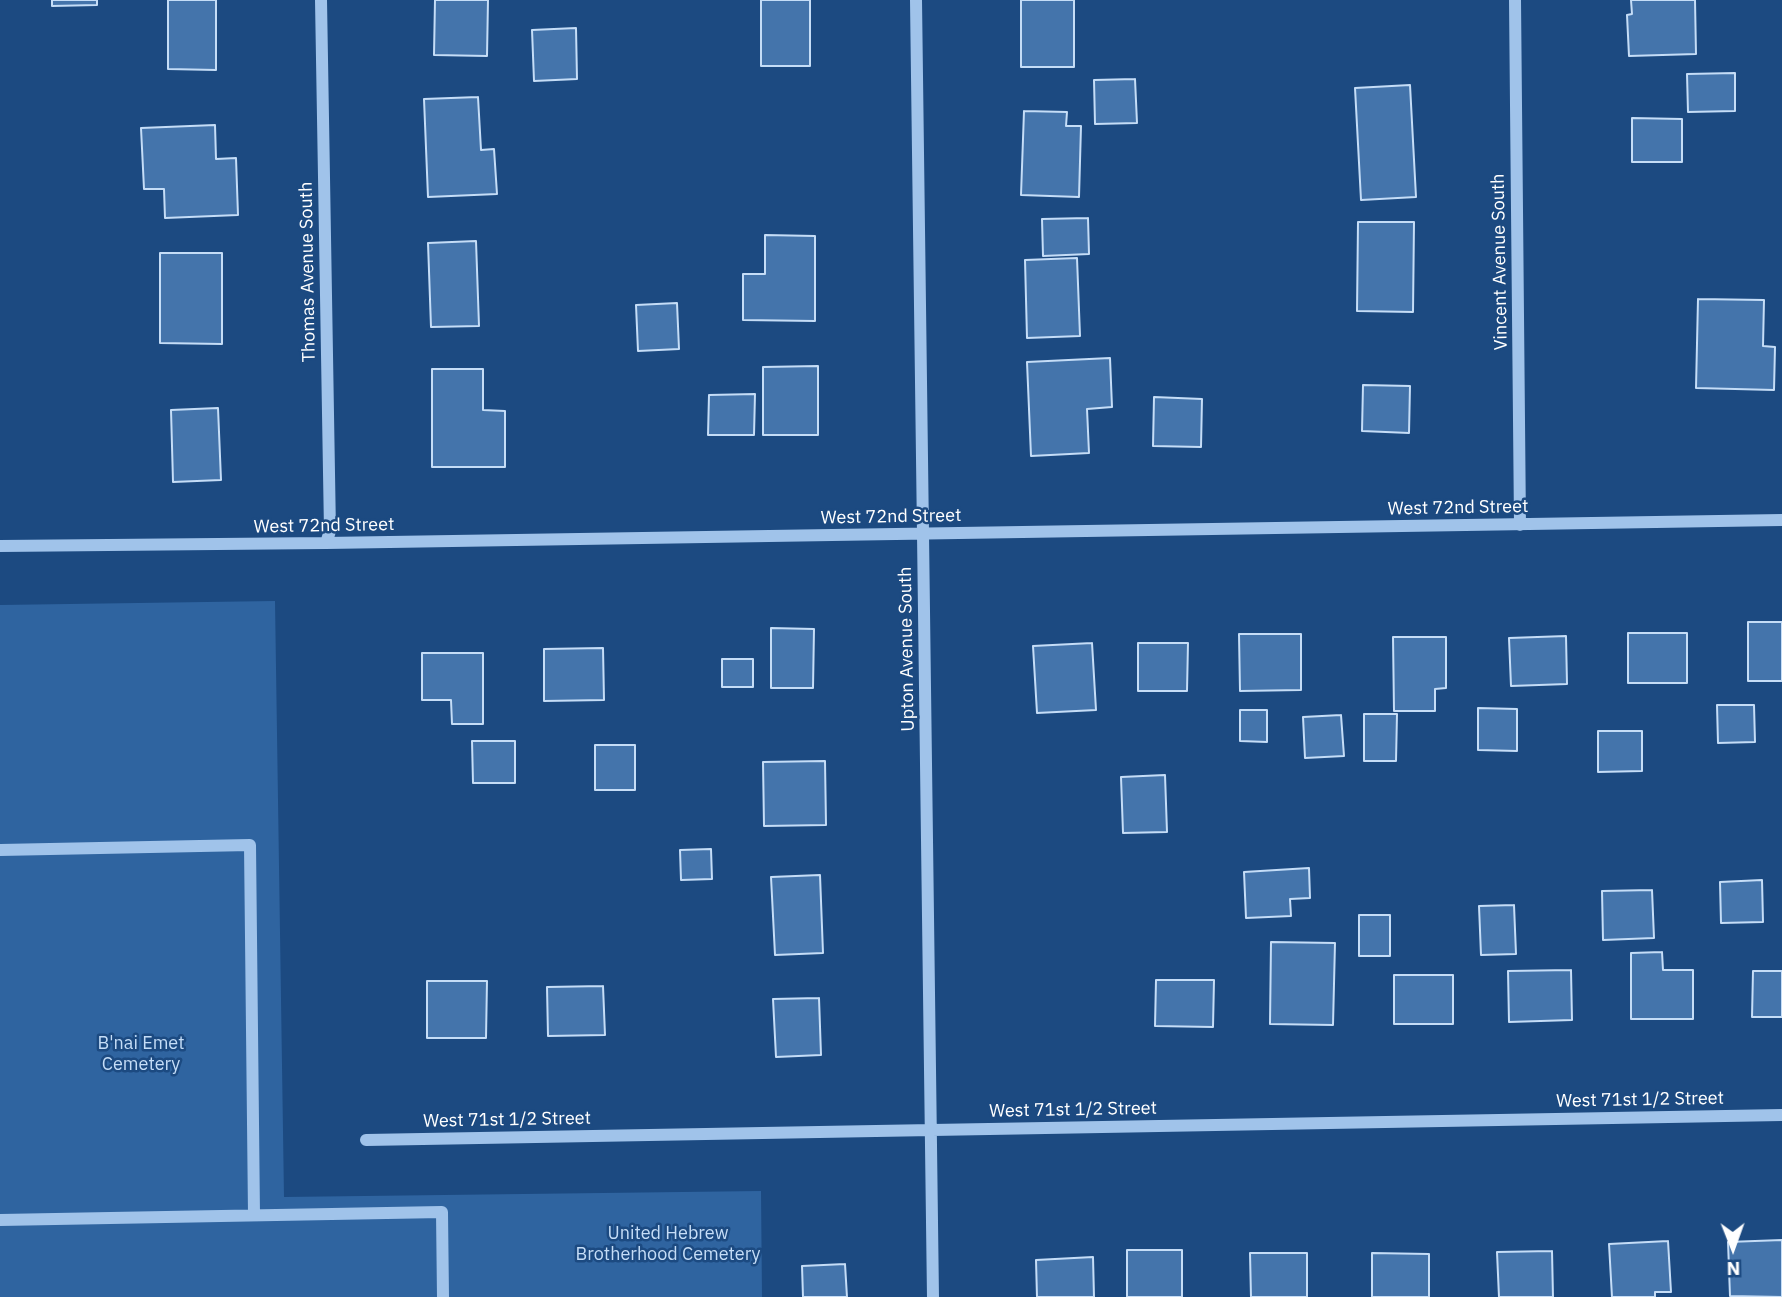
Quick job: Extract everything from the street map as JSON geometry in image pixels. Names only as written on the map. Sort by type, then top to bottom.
[{"type":"street","name":"Thomas Avenue South","points":[[321,0],[330,531],[327,543]]},
{"type":"street","name":"Upton Avenue South","points":[[916,0],[933,1297]]},
{"type":"street","name":"Vincent Avenue South","points":[[1515,0],[1520,524]]},
{"type":"street","name":"West 72nd Street","points":[[0,546],[1782,520]]},
{"type":"street","points":[[0,850],[250,845],[254,1215]]},
{"type":"street","name":"West 71st 1/2 Street","points":[[366,1140],[1782,1115]]},
{"type":"street","points":[[0,1220],[442,1212],[443,1297]]},
{"type":"green space","name":"B'nai Emet Cemetery","points":[[275,601],[284,1197],[761,1191],[762,1297],[0,1297],[0,605]]},
{"type":"building","points":[[52,0],[97,0],[97,5],[52,6]]},
{"type":"building","points":[[168,0],[216,0],[216,70],[168,69]]},
{"type":"building","points":[[435,0],[488,0],[487,56],[434,55]]},
{"type":"building","points":[[761,0],[810,0],[810,66],[761,66]]},
{"type":"building","points":[[1021,0],[1074,0],[1074,67],[1021,67]]},
{"type":"building","points":[[1631,0],[1695,0],[1696,54],[1629,56],[1627,15],[1632,14]]},
{"type":"building","points":[[576,28],[577,79],[534,81],[532,30]]},
{"type":"building","points":[[1735,73],[1735,111],[1688,112],[1687,74]]},
{"type":"building","points":[[1135,79],[1137,123],[1095,124],[1094,80]]},
{"type":"building","points":[[1410,85],[1416,197],[1361,200],[1355,88]]},
{"type":"building","points":[[478,97],[481,150],[494,149],[497,194],[428,197],[424,99]]},
{"type":"building","points":[[1024,111],[1067,112],[1066,126],[1081,126],[1079,197],[1021,195]]},
{"type":"building","points":[[1632,118],[1682,119],[1682,162],[1632,162]]},
{"type":"building","points":[[215,125],[216,159],[236,158],[238,215],[165,218],[164,189],[144,189],[141,128]]},
{"type":"building","points":[[1088,218],[1089,254],[1043,256],[1042,219]]},
{"type":"building","points":[[1358,222],[1414,222],[1413,312],[1357,311]]},
{"type":"building","points":[[765,235],[815,236],[815,321],[743,320],[743,274],[765,274]]},
{"type":"building","points":[[476,241],[479,326],[431,327],[428,243]]},
{"type":"building","points":[[160,253],[222,253],[222,344],[160,343]]},
{"type":"building","points":[[1077,258],[1080,336],[1027,338],[1025,260]]},
{"type":"building","points":[[1698,299],[1764,300],[1763,346],[1775,347],[1774,390],[1696,388]]},
{"type":"building","points":[[677,303],[679,349],[638,351],[636,305]]},
{"type":"building","points":[[1110,358],[1112,407],[1087,409],[1089,453],[1031,456],[1027,362]]},
{"type":"building","points":[[818,366],[818,435],[763,435],[763,367]]},
{"type":"building","points":[[432,369],[483,369],[483,410],[505,411],[505,467],[432,467]]},
{"type":"building","points":[[1363,385],[1410,386],[1409,433],[1362,431]]},
{"type":"building","points":[[755,394],[754,435],[708,435],[709,395]]},
{"type":"building","points":[[1154,397],[1202,399],[1201,447],[1153,446]]},
{"type":"building","points":[[218,408],[221,480],[173,482],[171,410]]},
{"type":"building","points":[[1748,622],[1782,622],[1782,681],[1748,681]]},
{"type":"building","points":[[771,628],[814,629],[813,688],[771,688]]},
{"type":"building","points":[[1628,633],[1687,633],[1687,683],[1628,683]]},
{"type":"building","points":[[1239,634],[1301,634],[1301,690],[1240,691]]},
{"type":"building","points":[[1566,636],[1567,684],[1511,686],[1509,638]]},
{"type":"building","points":[[1393,637],[1446,637],[1446,688],[1435,689],[1435,711],[1394,711]]},
{"type":"building","points":[[1092,643],[1096,710],[1037,713],[1033,646]]},
{"type":"building","points":[[1138,643],[1188,643],[1187,691],[1138,691]]},
{"type":"building","points":[[603,648],[604,700],[544,701],[544,649]]},
{"type":"building","points":[[422,653],[483,653],[483,724],[452,724],[451,700],[422,700]]},
{"type":"building","points":[[722,659],[753,659],[753,687],[722,687]]},
{"type":"building","points":[[1717,705],[1754,705],[1755,742],[1718,743]]},
{"type":"building","points":[[1478,708],[1517,709],[1517,751],[1478,750]]},
{"type":"building","points":[[1240,710],[1267,710],[1267,742],[1240,741]]},
{"type":"building","points":[[1364,714],[1397,714],[1396,761],[1364,761]]},
{"type":"building","points":[[1341,715],[1344,756],[1305,758],[1303,717]]},
{"type":"building","points":[[1598,731],[1642,731],[1642,771],[1598,772]]},
{"type":"building","points":[[472,741],[515,741],[515,783],[473,783]]},
{"type":"building","points":[[595,745],[635,745],[635,790],[595,790]]},
{"type":"building","points":[[825,761],[826,825],[764,826],[763,762]]},
{"type":"building","points":[[1165,775],[1167,832],[1123,833],[1121,777]]},
{"type":"building","points":[[711,849],[712,879],[681,880],[680,850]]},
{"type":"building","points":[[1309,868],[1310,898],[1290,899],[1291,916],[1246,918],[1244,872]]},
{"type":"building","points":[[820,875],[823,953],[775,955],[771,877]]},
{"type":"building","points":[[1762,880],[1763,922],[1721,923],[1720,882]]},
{"type":"building","points":[[1652,890],[1654,938],[1603,940],[1602,891]]},
{"type":"building","points":[[1514,905],[1516,954],[1481,955],[1479,906]]},
{"type":"building","points":[[1359,915],[1390,915],[1390,956],[1359,956]]},
{"type":"building","points":[[1271,942],[1335,943],[1333,1025],[1270,1024]]},
{"type":"building","points":[[1662,952],[1663,970],[1693,970],[1693,1019],[1631,1019],[1631,953]]},
{"type":"building","points":[[1571,970],[1572,1020],[1509,1022],[1508,971]]},
{"type":"building","points":[[1753,971],[1782,971],[1782,1017],[1752,1017]]},
{"type":"building","points":[[1394,975],[1453,975],[1453,1024],[1394,1024]]},
{"type":"building","points":[[1156,980],[1214,980],[1213,1027],[1155,1026]]},
{"type":"building","points":[[427,981],[487,981],[486,1038],[427,1038]]},
{"type":"building","points":[[603,986],[605,1035],[548,1036],[547,987]]},
{"type":"building","points":[[819,998],[821,1055],[776,1057],[773,999]]},
{"type":"building","points":[[1782,1240],[1782,1297],[1730,1296],[1728,1242]]},
{"type":"building","points":[[1668,1241],[1671,1292],[1655,1292],[1655,1297],[1612,1297],[1609,1244]]},
{"type":"building","points":[[1127,1250],[1182,1250],[1182,1297],[1127,1297]]},
{"type":"building","points":[[1552,1251],[1553,1297],[1499,1297],[1497,1252]]},
{"type":"building","points":[[1250,1253],[1307,1253],[1307,1297],[1251,1297]]},
{"type":"building","points":[[1372,1253],[1429,1254],[1429,1297],[1372,1297]]},
{"type":"building","points":[[1093,1257],[1094,1297],[1037,1297],[1036,1260]]},
{"type":"building","points":[[845,1264],[847,1297],[803,1297],[802,1266]]},
{"type":"park label","name":"United Hebrew Brotherhood Cemetery","points":[[668,1244]]}]
